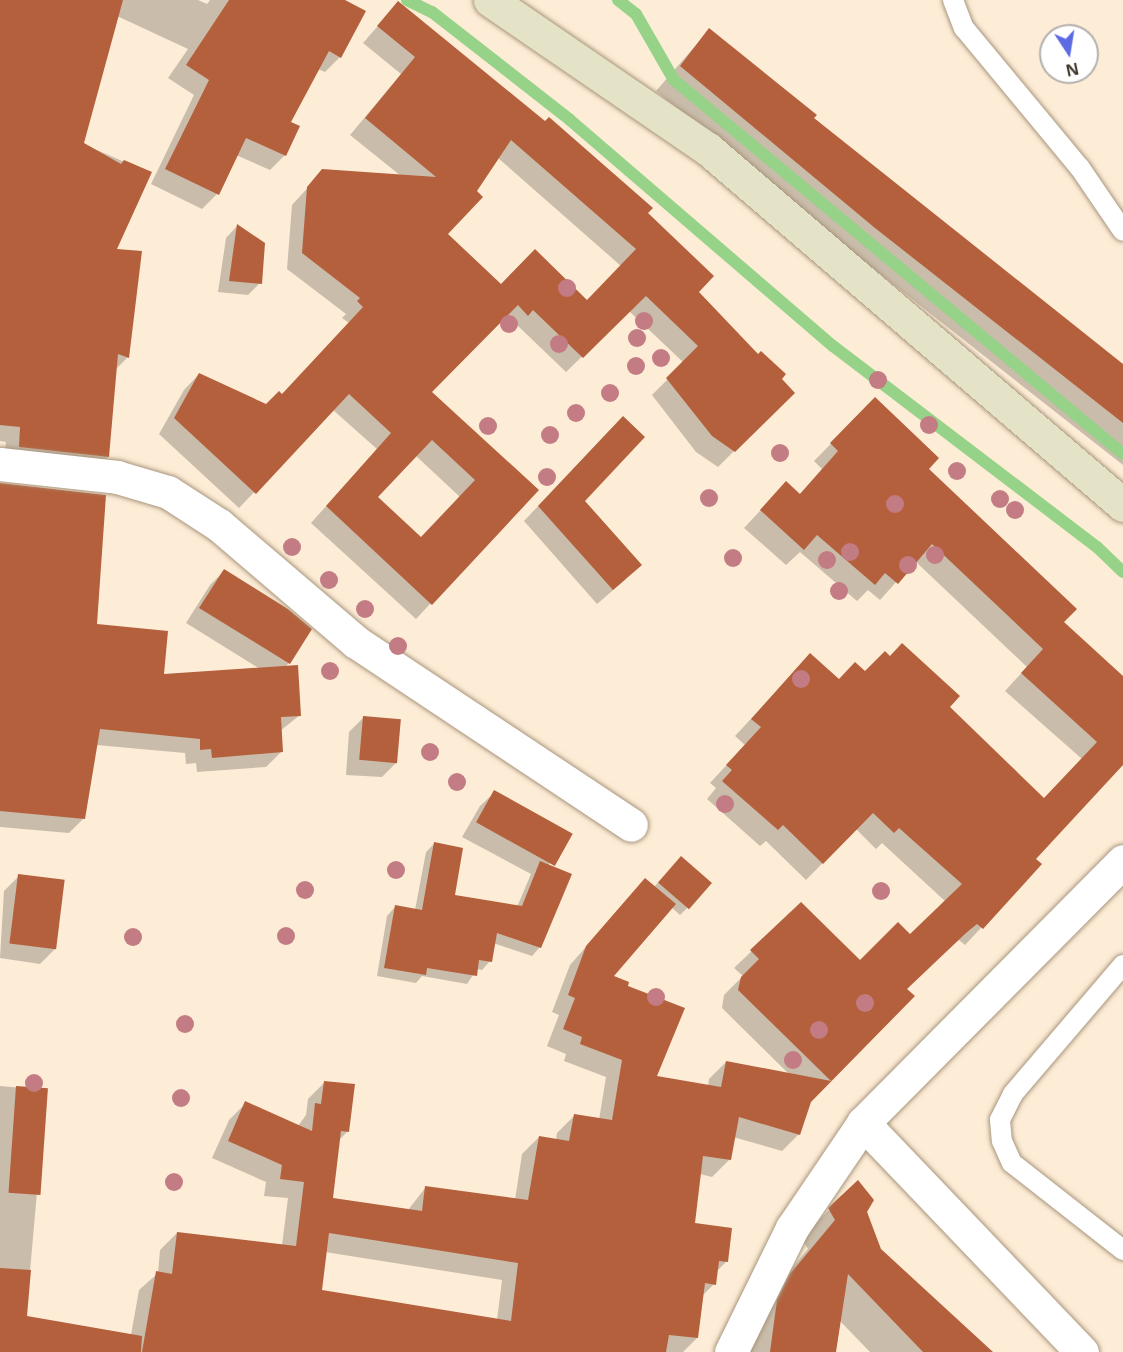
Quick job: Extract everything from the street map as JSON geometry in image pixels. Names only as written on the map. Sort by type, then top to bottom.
[{"type":"main road","points":[[490,0],[708,149],[1123,505]]},
{"type":"street","points":[[0,464],[117,477],[168,492],[219,525],[356,642],[631,825]]},
{"type":"street","points":[[731,1352],[792,1228],[863,1123],[1123,861]]},
{"type":"street","points":[[863,1123],[1082,1352]]},
{"type":"lane","points":[[953,0],[964,28],[1080,168],[1123,231]]},
{"type":"lane","points":[[1123,965],[1013,1094],[1000,1120],[1002,1141],[1012,1163],[1123,1251]]},
{"type":"building","points":[[0,0],[123,0],[84,143],[121,164],[124,160],[152,172],[117,249],[142,251],[129,358],[118,354],[109,457],[19,447],[20,427],[0,425]]},
{"type":"building","points":[[229,0],[345,0],[366,11],[341,58],[329,51],[291,122],[300,126],[286,156],[246,138],[219,195],[165,169],[209,80],[186,65]]},
{"type":"building","points":[[398,1],[545,121],[549,117],[653,208],[648,213],[714,276],[699,292],[758,354],[761,351],[786,374],[782,379],[795,393],[735,452],[712,436],[666,378],[698,346],[646,296],[583,358],[533,310],[528,316],[518,305],[432,392],[539,490],[432,605],[326,506],[391,433],[349,394],[256,494],[174,418],[199,373],[266,404],[279,391],[282,394],[363,307],[357,301],[360,298],[302,253],[307,187],[322,169],[436,177],[365,118],[415,57],[377,26]],"holes":[[[511,140],[636,249],[587,300],[535,249],[501,284],[448,234],[483,197],[477,191]],[[432,440],[475,480],[421,537],[378,497]]]},
{"type":"building","points":[[709,28],[817,115],[814,118],[1123,364],[1123,423],[875,228],[680,66]]},
{"type":"building","points":[[237,224],[265,243],[262,284],[229,281]]},
{"type":"building","points":[[875,397],[939,458],[929,469],[1077,609],[1064,622],[1123,676],[1123,765],[1036,859],[1042,864],[983,929],[977,924],[907,989],[915,996],[811,1102],[800,1135],[739,1117],[731,1160],[703,1156],[695,1223],[732,1228],[728,1262],[719,1261],[716,1285],[705,1283],[698,1338],[669,1335],[666,1352],[142,1352],[156,1271],[172,1274],[177,1232],[296,1246],[304,1182],[280,1179],[282,1165],[228,1141],[245,1101],[312,1131],[315,1103],[321,1104],[324,1081],[355,1084],[349,1132],[341,1131],[333,1198],[422,1211],[425,1186],[528,1200],[539,1136],[569,1141],[574,1114],[612,1120],[622,1060],[580,1044],[582,1037],[563,1029],[575,998],[568,995],[586,946],[645,878],[676,904],[614,976],[629,982],[628,986],[685,1008],[657,1076],[721,1087],[726,1061],[831,1081],[738,990],[741,977],[759,959],[750,950],[801,902],[860,960],[898,922],[910,934],[962,884],[899,828],[894,833],[873,813],[823,864],[783,825],[778,830],[722,781],[732,770],[726,765],[761,727],[751,719],[810,653],[839,679],[855,662],[865,671],[885,651],[890,656],[902,643],[960,696],[950,707],[1044,798],[1097,742],[1021,673],[1043,649],[932,544],[898,584],[885,573],[875,585],[817,535],[804,550],[760,510],[786,481],[800,494],[838,451],[830,443]],"holes":[[[329,1233],[518,1263],[511,1321],[322,1290]]]},
{"type":"building","points":[[623,416],[645,437],[585,501],[642,565],[613,590],[538,506]]},
{"type":"building","points":[[0,483],[106,495],[97,624],[168,631],[164,674],[298,665],[301,716],[281,717],[283,752],[212,758],[211,749],[200,750],[200,739],[100,729],[85,819],[0,811]]},
{"type":"building","points":[[224,569],[288,609],[312,629],[290,664],[199,608]]},
{"type":"building","points":[[363,716],[401,719],[397,763],[359,760]]},
{"type":"building","points":[[494,790],[573,834],[555,866],[476,822]]},
{"type":"building","points":[[434,842],[463,848],[455,895],[522,906],[540,861],[572,874],[541,948],[497,933],[492,962],[479,960],[477,976],[427,968],[426,975],[384,968],[395,905],[422,910]]},
{"type":"building","points":[[681,856],[712,883],[689,909],[658,882]]},
{"type":"building","points":[[18,874],[65,880],[56,949],[9,943]]},
{"type":"building","points":[[16,1086],[48,1088],[40,1195],[9,1193]]},
{"type":"building","points":[[858,1180],[874,1200],[867,1212],[881,1249],[993,1352],[923,1352],[848,1274],[836,1352],[770,1352],[777,1300],[790,1274],[835,1220],[828,1208]]},
{"type":"building","points":[[0,1268],[31,1270],[27,1316],[142,1336],[141,1352],[0,1352]]},
{"type":"waterway","points":[[407,0],[432,12],[570,120],[833,346],[1097,547],[1123,572]]},
{"type":"waterway","points":[[618,0],[636,14],[674,80],[1123,454]]}]
